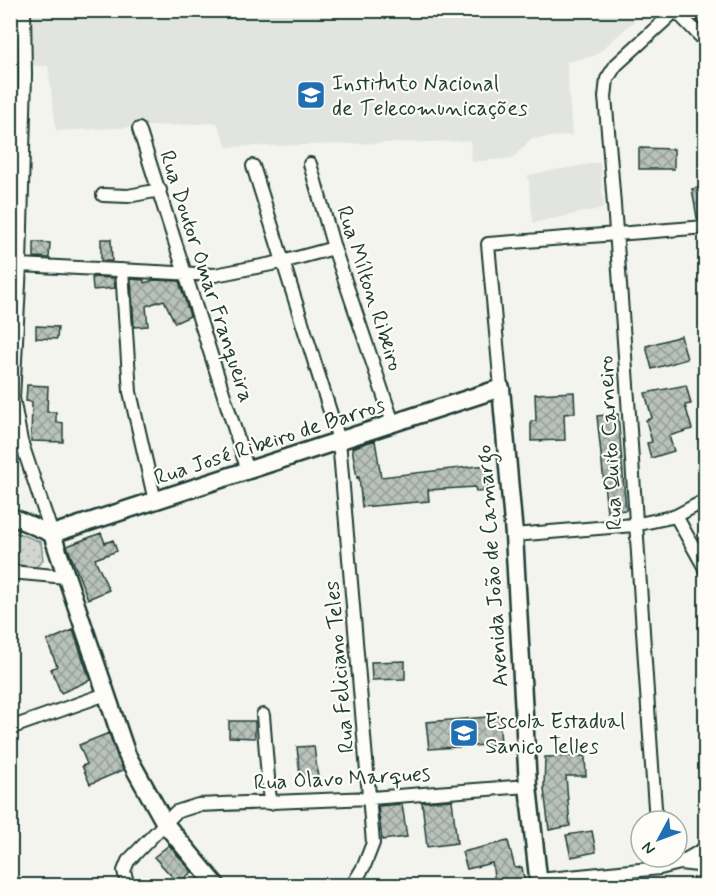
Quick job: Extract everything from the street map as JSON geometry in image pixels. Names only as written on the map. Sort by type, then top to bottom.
[{"type":"main road","name":"Rua José Ribeiro de Barros","points":[[52,534],[501,388]]},
{"type":"main road","name":"Avenida João de Camargo","points":[[501,388],[514,535],[528,786],[539,882]]},
{"type":"main road","points":[[52,534],[127,755],[166,825],[217,885]]},
{"type":"street","points":[[10,13],[15,10]]},
{"type":"street","points":[[24,10],[25,75],[20,264],[13,398],[15,417],[52,534]]},
{"type":"street","points":[[676,11],[705,42]]},
{"type":"street","name":"Rua Quito Carneiro","points":[[655,809],[634,525],[617,233],[605,97],[607,79],[616,65],[676,11]]},
{"type":"street","name":"Rua Doutor Omar Franqueira","points":[[139,129],[248,471]]},
{"type":"street","name":"Rua Mílton Ribeiro","points":[[310,164],[334,248],[393,423]]},
{"type":"street","name":"Rua Feliciano Teles","points":[[253,166],[339,440],[373,843],[364,866],[352,885]]},
{"type":"street","points":[[103,195],[128,196],[160,190]]},
{"type":"street","points":[[617,233],[705,227]]},
{"type":"street","name":"Avenida João de Camargo","points":[[501,388],[488,244],[617,233]]},
{"type":"street","points":[[10,243],[20,264]]},
{"type":"street","points":[[20,264],[215,274],[282,262],[334,248]]},
{"type":"street","points":[[122,270],[130,392],[155,501]]},
{"type":"street","points":[[514,535],[634,525],[676,516],[705,500]]},
{"type":"street","points":[[10,516],[52,534]]},
{"type":"street","points":[[676,516],[705,570]]},
{"type":"street","points":[[10,572],[66,577]]},
{"type":"street","points":[[10,728],[106,694]]},
{"type":"street","points":[[263,715],[270,803]]},
{"type":"street","name":"Rua Olavo Marques","points":[[128,885],[124,871],[128,861],[166,825],[176,812],[198,805],[370,798],[528,786]]},
{"type":"street","points":[[689,858],[705,848]]},
{"type":"street","points":[[689,864],[705,866]]},
{"type":"street","points":[[539,882],[629,867]]},
{"type":"shaded area","name":"Instituto Nacional de Telecomunicações","points":[[28,11],[646,11],[595,56],[567,62],[572,135],[531,139],[513,158],[472,162],[470,141],[227,147],[217,123],[56,131],[48,66],[30,66]]},
{"type":"shaded area","points":[[600,162],[604,208],[533,223],[528,175]]},
{"type":"shaded area","points":[[10,530],[41,542],[43,560],[35,568],[11,563]]},
{"type":"building","points":[[689,10],[705,10],[705,30],[700,24]]},
{"type":"building","points":[[639,148],[674,149],[674,169],[639,169]]},
{"type":"building","points":[[705,187],[705,217],[697,218],[692,189]]},
{"type":"building","points":[[101,239],[111,239],[112,261],[101,261]]},
{"type":"building","points":[[34,242],[50,243],[49,258],[34,257]]},
{"type":"building","points":[[92,277],[114,278],[115,288],[93,290]]},
{"type":"building","points":[[131,279],[144,280],[144,283],[154,280],[179,281],[190,316],[175,323],[164,300],[146,306],[148,326],[134,327]]},
{"type":"building","points":[[36,326],[58,327],[57,339],[36,338]]},
{"type":"building","points":[[681,336],[687,359],[652,369],[646,346]]},
{"type":"building","points":[[27,385],[48,386],[47,412],[56,412],[56,422],[63,423],[63,442],[31,441],[32,402],[26,401]]},
{"type":"building","points":[[686,385],[691,404],[685,405],[692,429],[669,436],[674,451],[651,458],[647,443],[652,442],[646,420],[652,418],[645,393]]},
{"type":"building","points":[[574,392],[575,413],[564,414],[565,440],[531,441],[531,421],[536,421],[535,394]]},
{"type":"building","points":[[618,414],[626,510],[607,512],[597,416]]},
{"type":"building","points":[[375,440],[381,477],[486,465],[488,491],[476,492],[475,487],[428,490],[429,501],[362,507],[359,477],[357,478],[352,448]]},
{"type":"building","points":[[101,533],[105,543],[113,540],[117,551],[95,559],[109,590],[88,599],[67,546]]},
{"type":"building","points":[[73,630],[90,680],[61,693],[51,669],[57,666],[47,641]]},
{"type":"building","points":[[405,661],[405,679],[372,680],[371,662]]},
{"type":"building","name":"Escola Estadual Sanico Telles","points":[[499,716],[501,744],[429,749],[426,722]]},
{"type":"building","points":[[229,721],[255,721],[255,738],[229,737]]},
{"type":"building","points":[[109,733],[123,770],[90,784],[82,766],[87,764],[79,745]]},
{"type":"building","points":[[314,746],[319,786],[308,787],[306,775],[300,776],[297,747]]},
{"type":"building","points":[[585,756],[586,776],[566,776],[570,826],[549,830],[544,789],[545,757]]},
{"type":"building","points":[[452,800],[457,843],[427,847],[422,802]]},
{"type":"building","points":[[402,804],[407,837],[382,840],[378,806]]},
{"type":"building","points":[[592,831],[596,852],[571,857],[566,835]]},
{"type":"building","points":[[508,841],[515,868],[522,867],[525,885],[504,885],[504,881],[495,882],[492,863],[467,869],[462,852]]},
{"type":"building","points":[[169,845],[192,872],[178,883],[154,857]]},
{"type":"place","name":"Instituto Nacional de Telecomunicações","points":[[311,95]]},
{"type":"place","name":"Escola Estadual Sanico Telles","points":[[464,733]]}]
